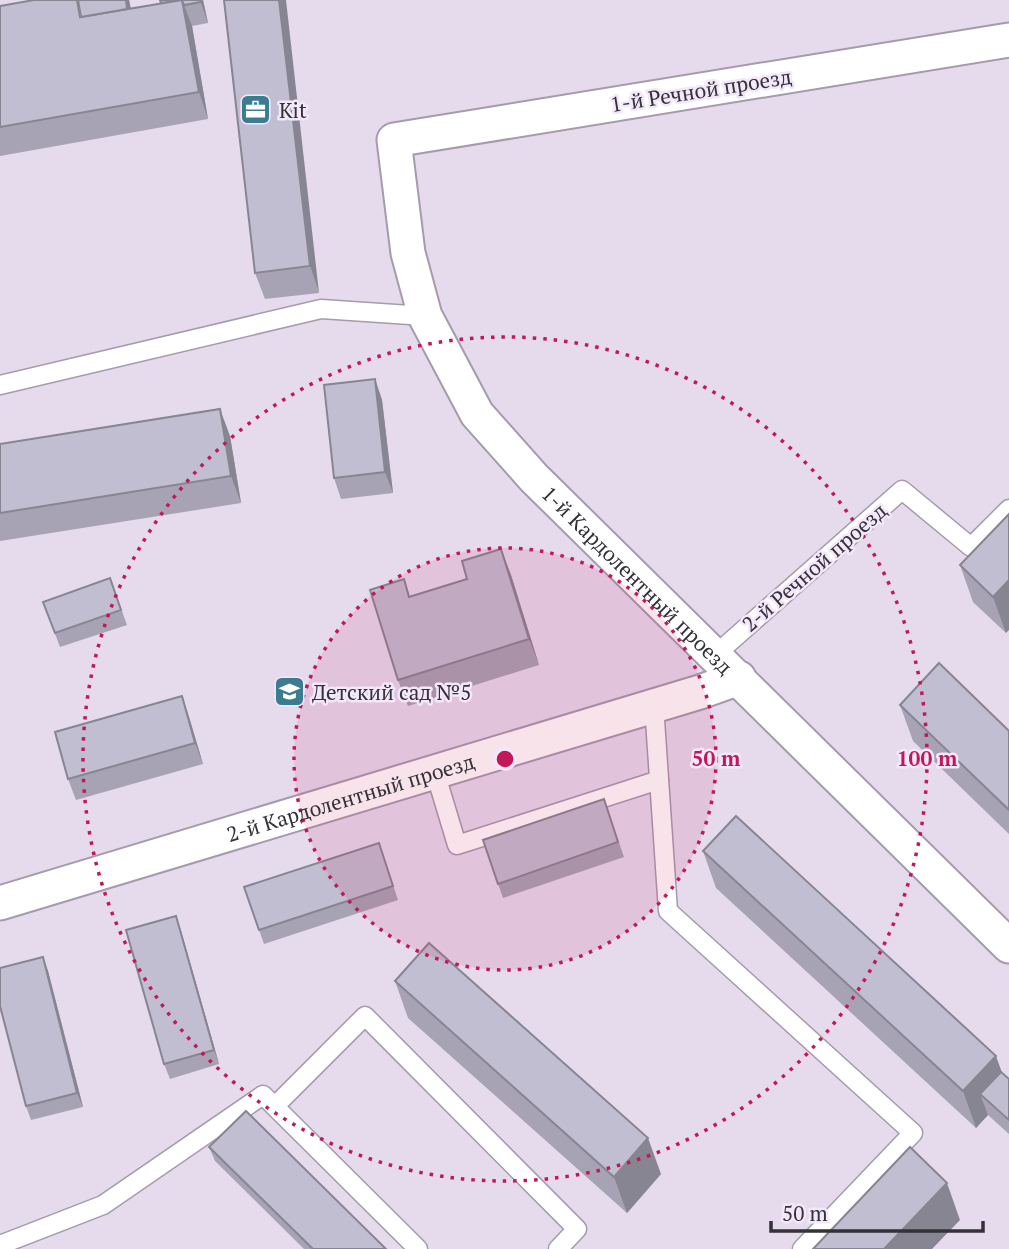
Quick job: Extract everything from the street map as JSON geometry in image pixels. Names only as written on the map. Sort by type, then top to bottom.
[{"type":"street","name":"1-й Речной проезд","points":[[394,141],[1009,40]]},
{"type":"street","name":"1-й Кардолентный проезд","points":[[394,141],[408,253],[425,317],[477,414],[534,478],[1009,946]]},
{"type":"street","name":"2-й Кардолентный проезд","points":[[0,903],[739,678]]},
{"type":"lane","points":[[0,385],[321,309],[425,317]]},
{"type":"lane","name":"2-й Речной проезд","points":[[714,656],[902,490],[971,547],[1009,509]]},
{"type":"lane","points":[[654,705],[668,911],[913,1133],[802,1249]]},
{"type":"lane","points":[[435,772],[457,845],[659,780]]},
{"type":"lane","points":[[275,1106],[365,1016],[577,1229],[558,1249]]},
{"type":"lane","points":[[0,1245],[103,1205],[263,1095],[418,1249]]},
{"type":"building","points":[[34,0],[77,0],[80,17],[182,0],[199,92],[0,127],[0,6]]},
{"type":"building","points":[[78,0],[126,0],[127,9],[81,17]]},
{"type":"building","points":[[182,0],[200,0],[201,2],[184,5]]},
{"type":"building","points":[[224,0],[279,0],[310,266],[255,273]]},
{"type":"building","points":[[375,379],[385,472],[334,478],[324,385]]},
{"type":"building","points":[[220,409],[231,476],[0,513],[0,444]]},
{"type":"building","points":[[1009,514],[1009,580],[993,597],[960,565]]},
{"type":"building","points":[[501,549],[529,639],[398,680],[370,590],[404,579],[409,597],[467,579],[462,561]]},
{"type":"building","points":[[110,578],[121,610],[55,633],[43,602]]},
{"type":"building","points":[[939,663],[1009,731],[1009,810],[900,705]]},
{"type":"building","points":[[182,696],[195,743],[68,779],[55,732]]},
{"type":"building","points":[[604,799],[618,842],[498,884],[483,840]]},
{"type":"building","points":[[736,816],[996,1056],[963,1091],[703,851]]},
{"type":"building","points":[[379,843],[393,886],[259,930],[244,887]]},
{"type":"building","points":[[176,916],[214,1050],[164,1064],[126,930]]},
{"type":"building","points":[[429,943],[648,1138],[614,1177],[395,981]]},
{"type":"building","points":[[43,957],[77,1093],[26,1106],[0,1006],[0,968]]},
{"type":"building","points":[[1001,1072],[1009,1079],[1009,1120],[980,1094]]},
{"type":"building","points":[[246,1111],[386,1249],[313,1249],[209,1147]]},
{"type":"building","points":[[910,1147],[947,1183],[884,1249],[813,1249]]},
{"type":"place","name":"Kit","points":[[256,110]]},
{"type":"place","name":"Детский сад №5","points":[[289,692]]}]
